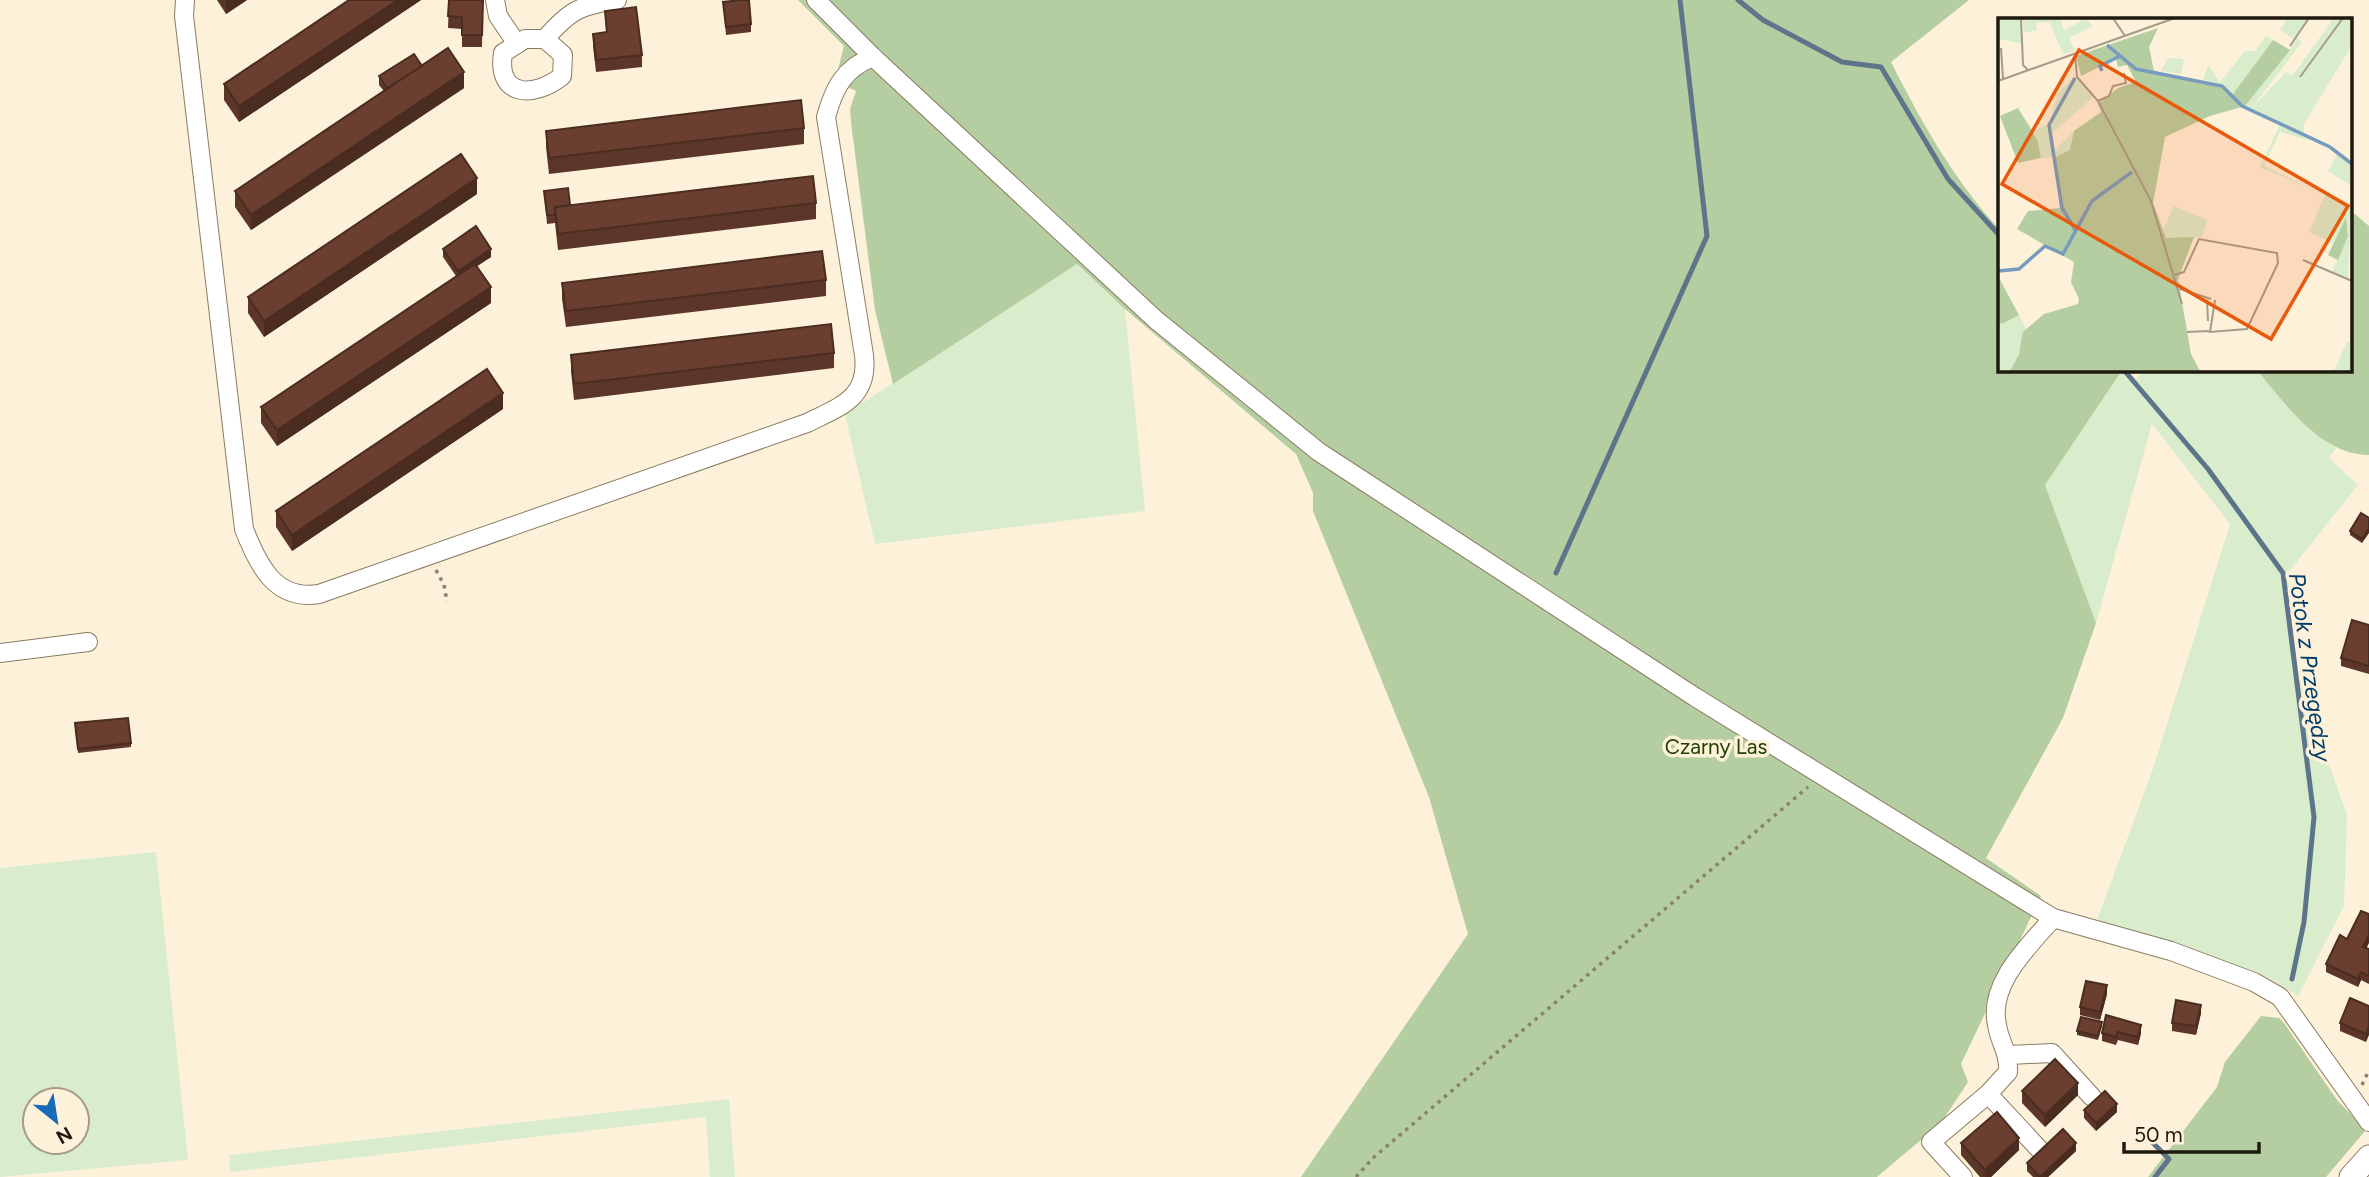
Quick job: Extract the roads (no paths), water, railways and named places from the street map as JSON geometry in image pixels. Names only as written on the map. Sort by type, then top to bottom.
[{"type":"main road","points":[[2351,1177],[2369,1157]]},
{"type":"street","points":[[185,0],[184,16],[244,529],[256,559],[287,593],[302,597],[319,594],[807,423],[837,407],[858,391],[867,376],[826,117],[833,93],[843,77],[856,64],[873,57]]},
{"type":"street","points":[[495,0],[498,16],[517,44]]},
{"type":"street","points":[[545,39],[561,7],[617,0]]},
{"type":"street","points":[[816,0],[873,57],[1156,320],[1319,452],[1695,697],[2053,918],[2171,951],[2254,982],[2280,997],[2369,1122]]},
{"type":"street","points":[[524,39],[545,39],[563,55],[562,76],[546,89],[531,92],[514,88],[504,76],[503,54],[517,44],[524,39]]},
{"type":"street","points":[[0,653],[88,642]]},
{"type":"street","points":[[1963,1177],[1931,1142],[1988,1094],[2008,1072],[2009,1055],[1997,1025],[1997,994],[2024,952],[2053,918]]},
{"type":"street","points":[[2009,1055],[2052,1052],[2092,1097]]},
{"type":"street","points":[[1988,1094],[2039,1149]]},
{"type":"waterway","points":[[1556,573],[1707,236],[1680,0]]},
{"type":"waterway","name":"Potok z Przegędzy","points":[[1738,0],[1763,20],[1842,62],[1881,67],[1948,179],[1998,234]]},
{"type":"waterway","name":"Potok z Przegędzy","points":[[2125,371],[2208,469],[2283,573],[2314,817],[2304,922],[2292,979]]},
{"type":"waterway","points":[[2139,1129],[2169,1159],[2155,1177]]},
{"type":"park label","name":"Czarny Las","points":[[1716,746]]}]
